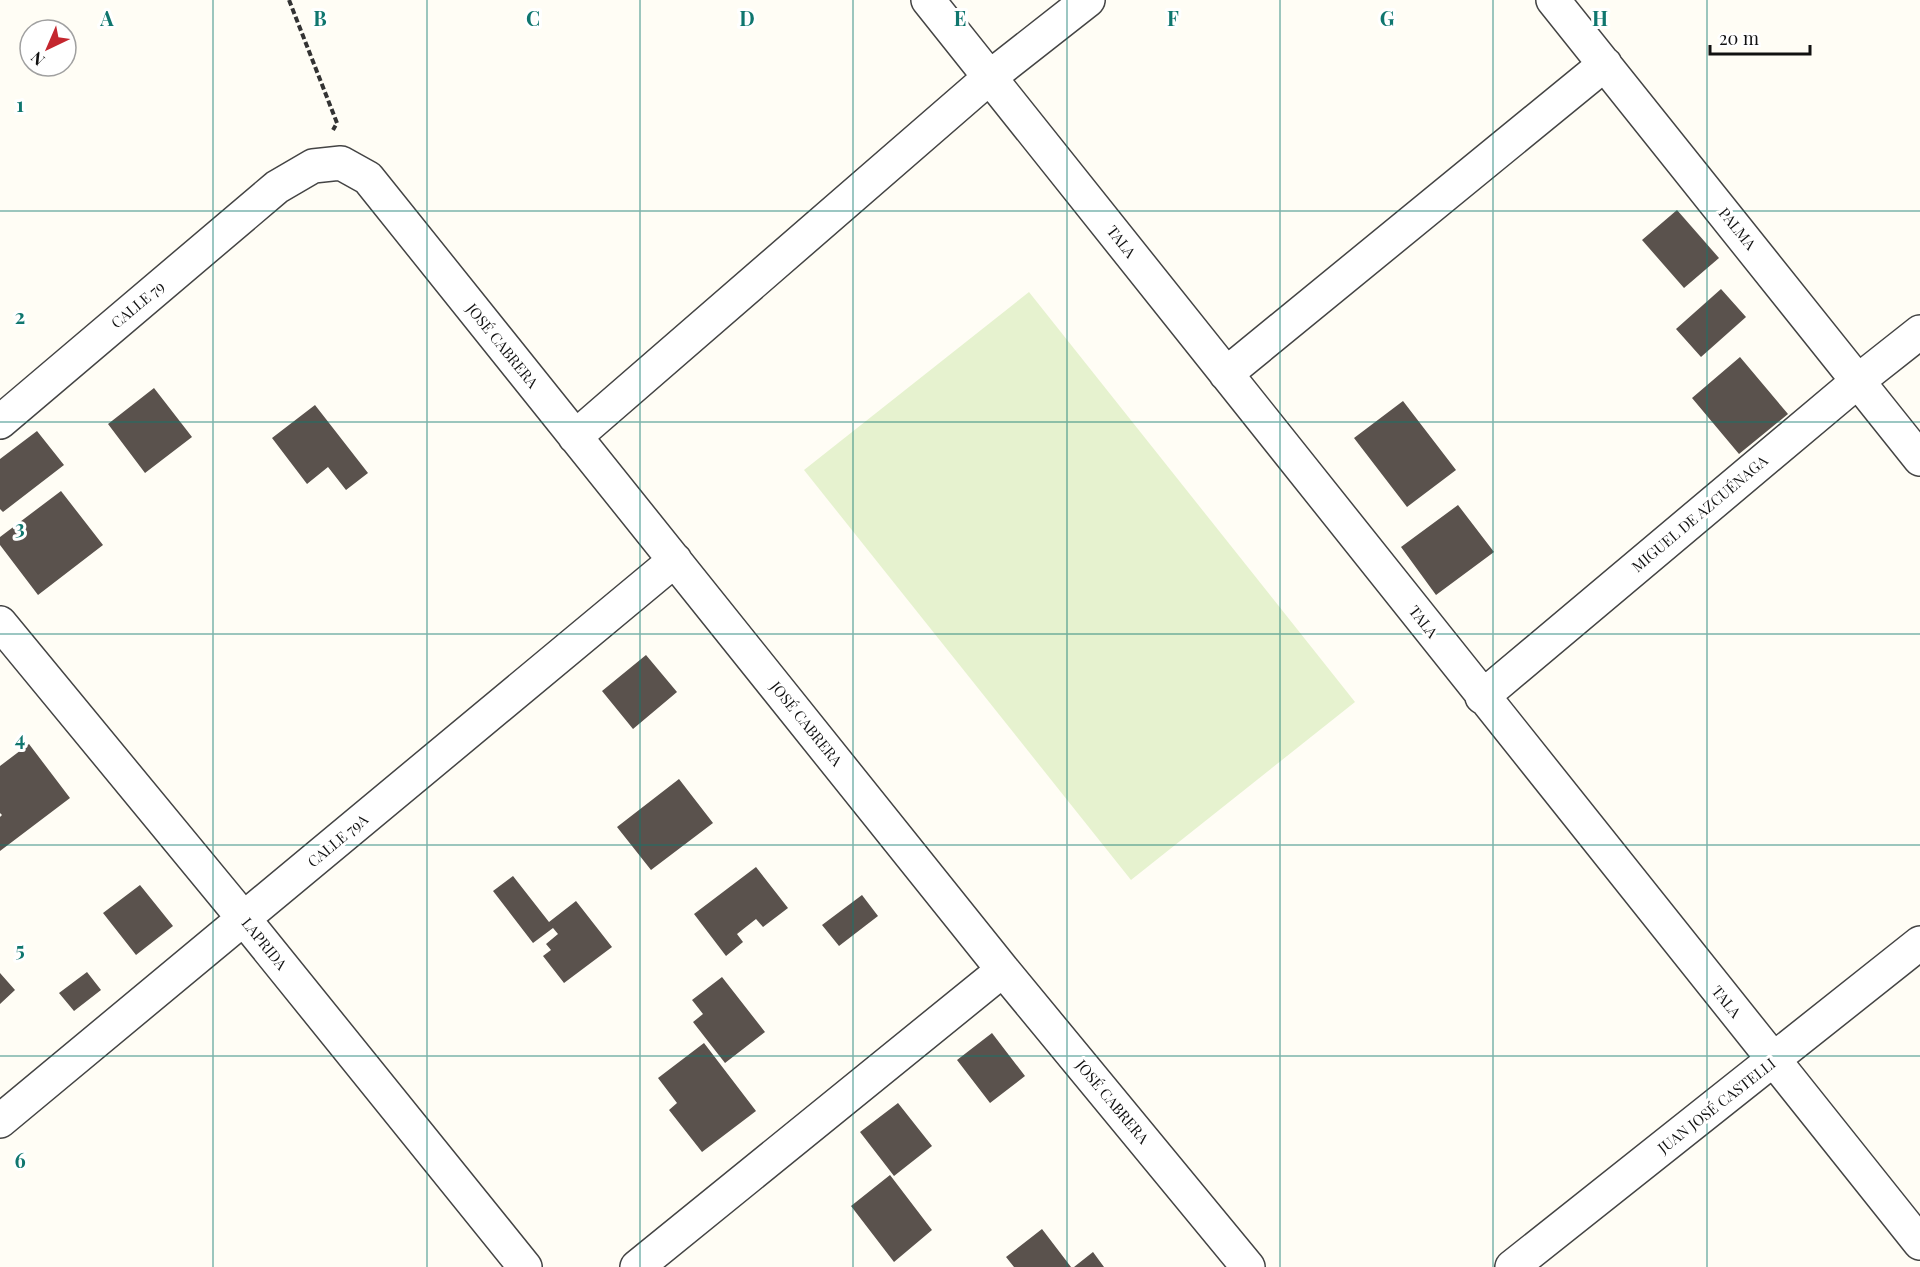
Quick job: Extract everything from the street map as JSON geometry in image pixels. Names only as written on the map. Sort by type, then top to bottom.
[{"type":"street","name":"TALA","points":[[928,0],[1920,1243]]},
{"type":"street","points":[[575,437],[990,77],[1088,0]]},
{"type":"street","name":"PALMA","points":[[1553,0],[1920,459]]},
{"type":"street","points":[[1226,374],[1605,64]]},
{"type":"street","name":"JOSÉ CABRERA","points":[[313,166],[341,163],[368,178],[1003,970],[1248,1267]]},
{"type":"street","name":"CALLE 79","points":[[0,422],[277,187],[313,166]]},
{"type":"street","name":"MIGUEL DE AZCUÉNAGA","points":[[1482,697],[1858,381],[1920,332]]},
{"type":"street","name":"CALLE 79A","points":[[0,1121],[675,560]]},
{"type":"street","name":"LAPRIDA","points":[[0,623],[244,919],[525,1267]]},
{"type":"street","name":"JUAN JOSÉ CASTELLI","points":[[1512,1267],[1920,944]]},
{"type":"street","points":[[637,1267],[1003,970]]},
{"type":"path","points":[[289,0],[337,123],[313,166]]},
{"type":"green space","points":[[1029,292],[1355,702],[1131,880],[804,470]]},
{"type":"building","points":[[1677,210],[1719,258],[1684,288],[1642,240]]},
{"type":"building","points":[[1721,289],[1746,317],[1701,357],[1676,329]]},
{"type":"building","points":[[1740,357],[1788,414],[1739,454],[1692,398]]},
{"type":"building","points":[[154,388],[192,437],[145,473],[108,424]]},
{"type":"building","points":[[1403,401],[1456,470],[1407,507],[1354,438]]},
{"type":"building","points":[[315,405],[368,473],[346,490],[328,467],[307,484],[272,438]]},
{"type":"building","points":[[37,431],[64,465],[3,512],[0,509],[0,459]]},
{"type":"building","points":[[61,491],[103,545],[38,595],[0,545],[0,537]]},
{"type":"building","points":[[1458,505],[1494,552],[1436,595],[1401,547]]},
{"type":"building","points":[[646,655],[677,692],[633,729],[602,691]]},
{"type":"building","points":[[29,744],[70,798],[0,851],[0,817],[2,815],[0,813],[0,766]]},
{"type":"building","points":[[679,779],[713,823],[651,870],[617,827]]},
{"type":"building","points":[[756,867],[788,908],[763,927],[756,919],[737,934],[743,942],[726,956],[694,914]]},
{"type":"building","points":[[513,876],[549,922],[576,901],[612,947],[564,983],[543,956],[551,950],[546,944],[558,934],[553,928],[533,943],[493,891]]},
{"type":"building","points":[[140,885],[173,926],[136,955],[103,913]]},
{"type":"building","points":[[862,895],[878,916],[839,946],[822,925]]},
{"type":"building","points":[[87,972],[101,990],[74,1011],[59,993]]},
{"type":"building","points":[[0,973],[15,990],[0,1004]]},
{"type":"building","points":[[722,977],[765,1032],[725,1063],[693,1022],[703,1014],[692,1000]]},
{"type":"building","points":[[992,1033],[1025,1076],[990,1103],[957,1060]]},
{"type":"building","points":[[704,1043],[756,1111],[702,1152],[669,1110],[677,1103],[658,1078]]},
{"type":"building","points":[[898,1103],[932,1146],[894,1176],[860,1132]]},
{"type":"building","points":[[890,1175],[932,1230],[894,1262],[851,1206]]},
{"type":"building","points":[[1042,1229],[1071,1267],[1014,1267],[1006,1257]]},
{"type":"building","points":[[1093,1252],[1104,1267],[1074,1267]]}]
